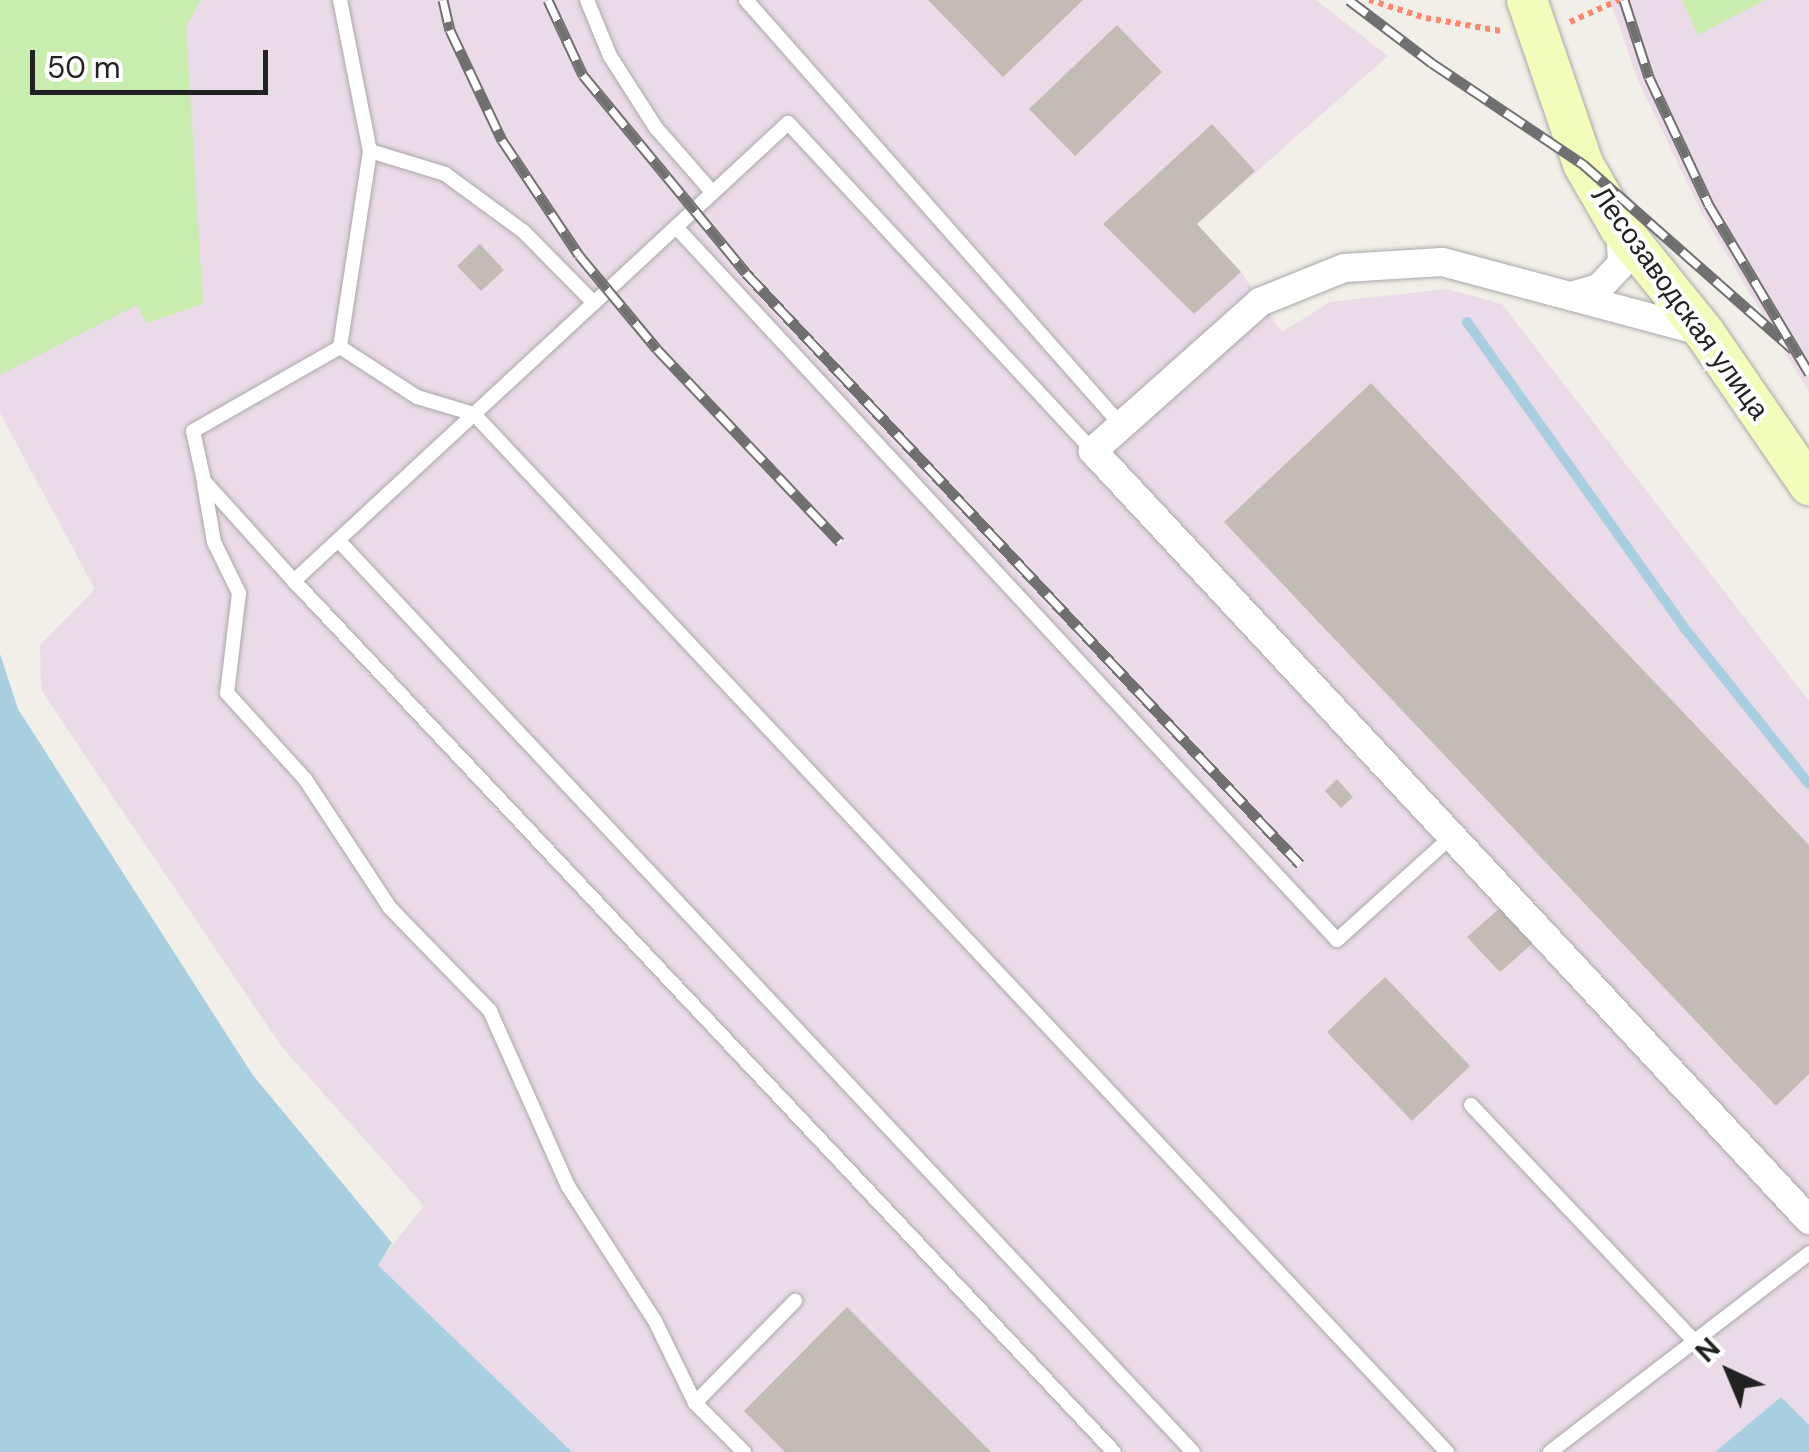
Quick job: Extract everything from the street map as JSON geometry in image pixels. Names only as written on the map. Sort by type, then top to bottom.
[{"type":"main road","name":"Лесозаводская улица","points":[[1527,0],[1583,164],[1620,228],[1704,332],[1809,485]]},
{"type":"street","points":[[1571,296],[1599,288],[1622,263],[1620,228]]},
{"type":"street","points":[[1704,332],[1442,262],[1344,268],[1260,302],[1093,451],[1809,1220]]},
{"type":"lane","points":[[340,0],[370,151],[340,347]]},
{"type":"lane","points":[[586,0],[610,56],[656,128],[713,193]]},
{"type":"lane","points":[[746,0],[1122,426]]},
{"type":"lane","points":[[294,581],[788,123],[1093,451]]},
{"type":"lane","points":[[370,151],[445,174],[523,230],[594,302]]},
{"type":"lane","points":[[676,227],[1337,940],[1452,836]]},
{"type":"lane","points":[[340,347],[417,397],[474,414],[1447,1452]]},
{"type":"lane","points":[[340,347],[193,431],[214,542],[239,594],[227,693],[305,779],[390,908],[490,1011],[568,1186],[655,1321],[695,1403],[744,1452]]},
{"type":"lane","points":[[204,480],[294,581],[1114,1452]]},
{"type":"lane","points":[[338,540],[1192,1452]]},
{"type":"lane","points":[[1470,1106],[1694,1341]]},
{"type":"lane","points":[[1550,1452],[1809,1253]]},
{"type":"lane","points":[[695,1403],[795,1301]]},
{"type":"shaded area","points":[[0,0],[1316,0],[1388,56],[1197,224],[1241,272],[1282,332],[1330,302],[1447,289],[1502,304],[1809,701],[1809,1425],[1781,1397],[1715,1452],[572,1452],[377,1264],[424,1206],[281,1046],[41,690],[40,645],[95,589],[0,413]]},
{"type":"shaded area","points":[[1610,0],[1682,0],[1698,34],[1765,0],[1809,0],[1809,392],[1702,213],[1639,83]]},
{"type":"green space","points":[[0,0],[201,0],[186,27],[203,304],[147,323],[137,305],[0,375]]},
{"type":"green space","points":[[1682,0],[1765,0],[1698,35]]},
{"type":"water","points":[[0,654],[18,709],[252,1074],[392,1243],[378,1265],[572,1452],[0,1452]]},
{"type":"water","points":[[1781,1397],[1809,1425],[1809,1452],[1715,1452]]},
{"type":"building","points":[[928,0],[1083,0],[1003,77]]},
{"type":"building","points":[[1117,25],[1162,72],[1075,156],[1029,109]]},
{"type":"building","points":[[1212,124],[1255,171],[1197,224],[1241,272],[1194,314],[1103,224]]},
{"type":"building","points":[[480,244],[504,270],[481,291],[457,266]]},
{"type":"building","points":[[1371,383],[1809,845],[1809,1074],[1776,1106],[1224,522]]},
{"type":"building","points":[[1337,779],[1353,797],[1341,808],[1325,791]]},
{"type":"building","points":[[1500,908],[1533,943],[1500,972],[1467,937]]},
{"type":"building","points":[[1385,977],[1470,1066],[1412,1121],[1327,1032]]},
{"type":"building","points":[[847,1307],[991,1452],[785,1452],[744,1411]]},
{"type":"waterway","points":[[1467,322],[1686,630],[1809,784]]},
{"type":"railway","points":[[443,0],[450,30],[502,140],[579,255],[657,349],[840,542]]},
{"type":"railway","points":[[548,0],[583,75],[746,273],[1300,864]]},
{"type":"railway","points":[[1349,0],[1432,63],[1583,164],[1793,349]]},
{"type":"railway","points":[[1624,0],[1649,77],[1709,205],[1809,373]]}]
